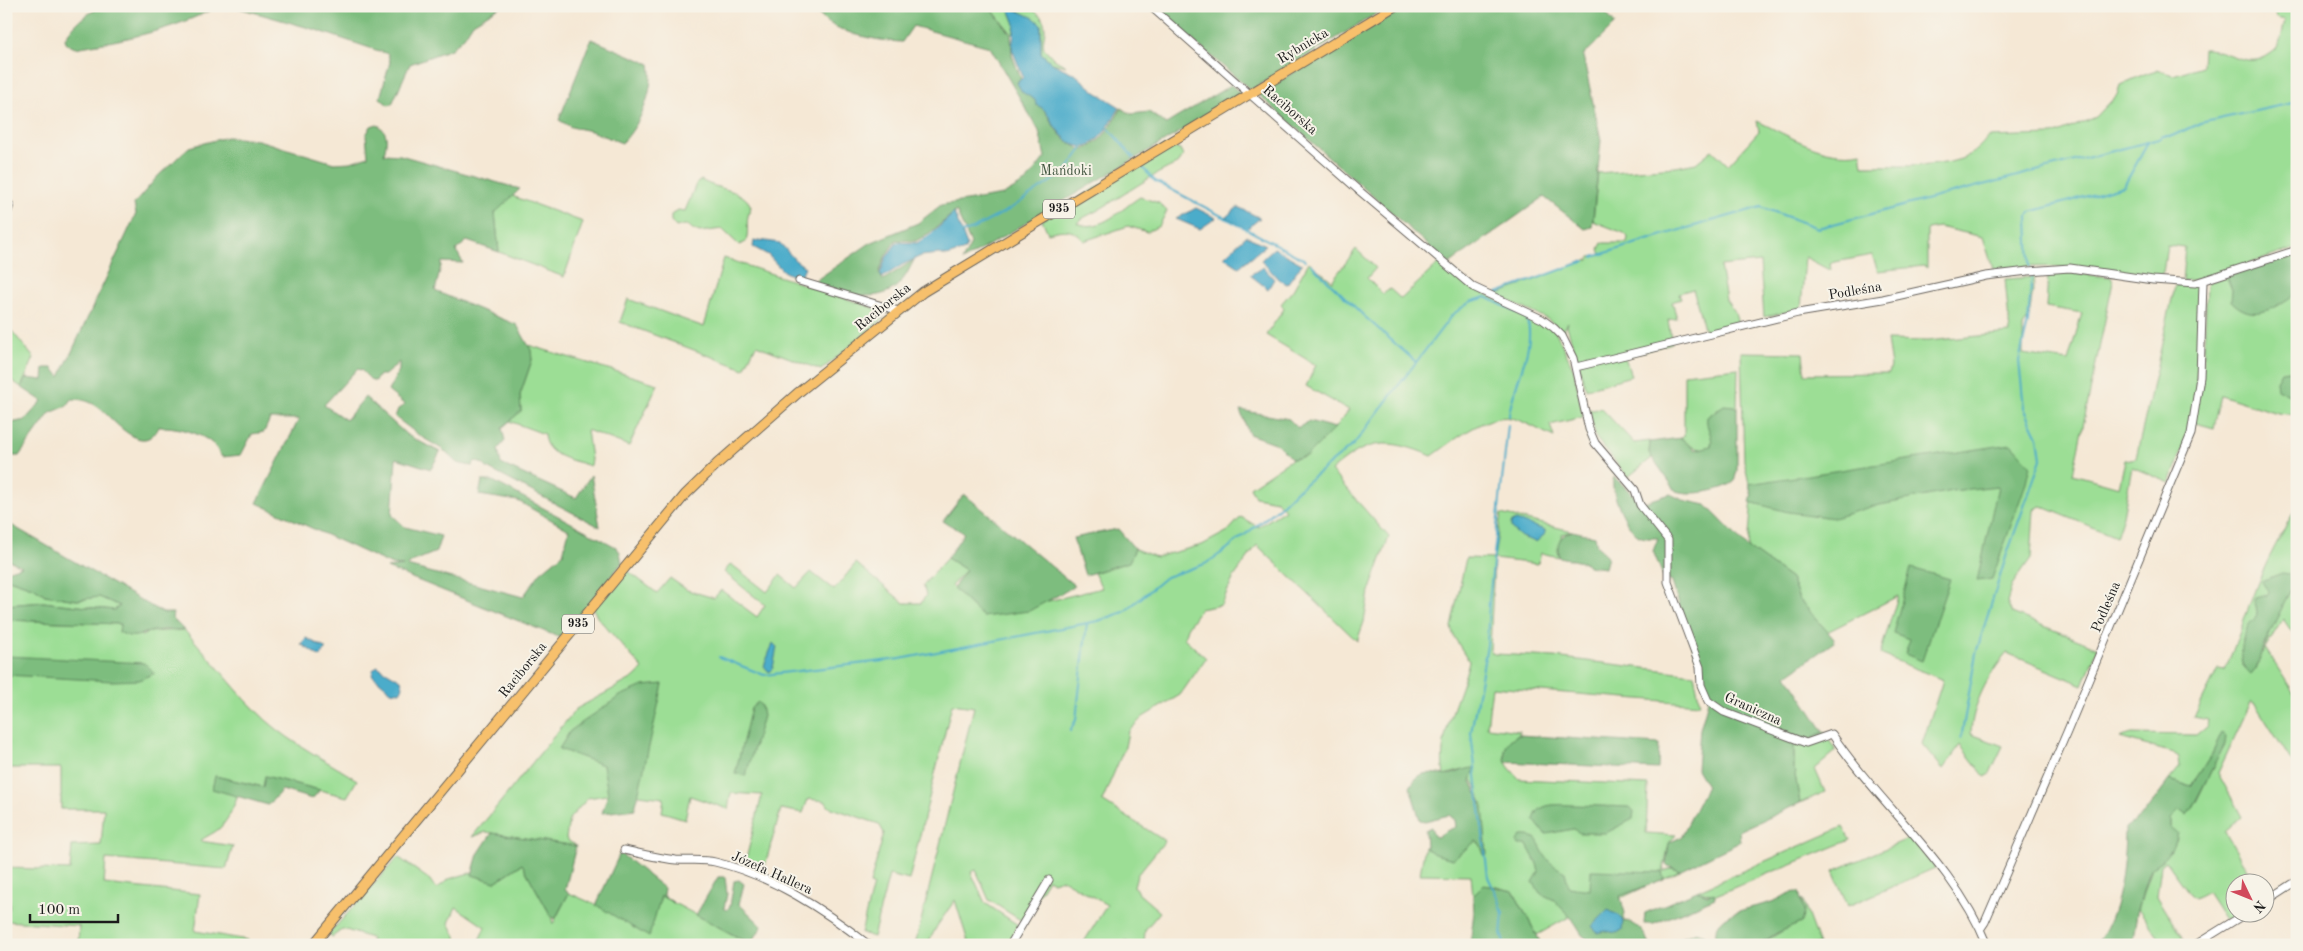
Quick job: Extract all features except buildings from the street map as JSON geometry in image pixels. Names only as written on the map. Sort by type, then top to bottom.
[{"type":"main road","name":"Rybnicka","points":[[1250,93],[1395,6]]},
{"type":"main road","name":"Raciborska","points":[[313,945],[685,495],[717,464],[799,392],[923,292],[1250,93]]},
{"type":"street","points":[[1150,6],[1250,93]]},
{"type":"street","name":"Raciborska","points":[[1250,93],[1356,188],[1473,287],[1542,319],[1554,328],[1562,336],[1576,367]]},
{"type":"street","points":[[6,200],[10,205],[6,217]]},
{"type":"street","name":"Podleśna","points":[[1576,367],[1798,313],[1883,299],[1986,276],[2070,268],[2153,280],[2189,283],[2203,282],[2229,270],[2297,250]]},
{"type":"street","points":[[799,281],[899,311]]},
{"type":"street","name":"Podleśna","points":[[1981,928],[2067,732],[2191,434],[2200,377],[2203,282]]},
{"type":"street","name":"Graniczna","points":[[1576,367],[1589,429],[1595,443],[1635,490],[1640,505],[1668,540],[1668,582],[1697,658],[1700,667],[1701,685],[1708,701],[1724,712],[1806,743],[1832,734],[1940,867],[1981,928],[1987,945]]},
{"type":"street","name":"Józefa Hallera","points":[[624,850],[669,859],[712,861],[747,873],[829,914],[869,945]]},
{"type":"street","points":[[1010,945],[1049,880]]},
{"type":"street","points":[[2276,895],[2297,881]]},
{"type":"street","points":[[2195,945],[2229,924]]},
{"type":"green space","points":[[102,6],[219,6],[184,22],[148,33],[75,48],[67,44],[65,39],[76,23]]},
{"type":"green space","points":[[232,6],[501,6],[473,23],[464,37],[451,49],[410,64],[392,104],[388,105],[380,98],[390,62],[388,54],[316,30]]},
{"type":"green space","name":"Mańdoki","points":[[813,6],[989,6],[1011,34],[1012,55],[1021,79],[1017,82],[1019,87],[1036,100],[1065,140],[1083,150],[1101,138],[1121,108],[1131,114],[1149,112],[1166,124],[1231,85],[1239,92],[1239,97],[962,261],[971,244],[956,211],[931,232],[916,241],[896,240],[885,257],[879,273],[883,280],[914,260],[900,283],[880,295],[869,296],[846,293],[812,283],[870,243],[918,223],[941,205],[1003,195],[1027,181],[1045,157],[1039,131],[990,47],[913,26],[902,42],[865,37],[839,29],[819,15]]},
{"type":"green space","points":[[989,6],[1008,6],[1015,24],[1013,35]]},
{"type":"green space","points":[[1011,6],[1028,8],[1041,17],[1045,28],[1044,48],[1054,59],[1066,66],[1052,63],[1041,53],[1041,24]]},
{"type":"green space","points":[[1152,6],[1389,6],[1251,90]]},
{"type":"green space","points":[[1403,6],[1600,6],[1615,24],[1583,56],[1601,140],[1592,227],[1585,229],[1544,197],[1449,264],[1258,94]]},
{"type":"green space","points":[[2273,6],[2297,6],[2297,248],[2202,279],[2182,281],[2185,247],[2167,245],[2162,280],[2078,268],[2015,267],[1993,269],[1983,237],[1939,227],[1927,229],[1927,268],[1924,266],[1878,271],[1872,255],[1830,263],[1831,271],[1805,257],[1801,309],[1764,317],[1760,262],[1720,266],[1726,300],[1735,313],[1738,324],[1705,332],[1693,289],[1679,293],[1681,299],[1672,302],[1677,318],[1668,320],[1672,343],[1625,357],[1631,376],[1586,389],[1567,326],[1568,322],[1563,331],[1547,319],[1496,295],[1588,259],[1588,261],[1590,257],[1601,255],[1599,249],[1602,243],[1627,243],[1628,237],[1624,233],[1593,221],[1598,173],[1676,167],[1696,163],[1712,150],[1728,165],[1759,131],[1757,121],[1794,139],[1821,149],[1848,154],[1861,152],[1863,166],[1912,166],[1949,162],[1969,155],[1988,137],[2053,135],[2096,117],[2117,95],[2120,85],[2157,70],[2173,75],[2202,66],[2203,49],[2245,60],[2262,59],[2277,48],[2285,20],[2276,18]]},
{"type":"green space","points":[[591,39],[650,64],[650,85],[645,106],[635,127],[622,143],[591,131],[571,127],[559,120]]},
{"type":"green space","points":[[377,124],[384,131],[386,137],[384,154],[400,155],[520,189],[495,213],[499,252],[467,241],[456,250],[463,263],[442,262],[435,291],[517,325],[531,350],[532,360],[520,395],[521,411],[502,428],[505,441],[498,449],[501,464],[576,498],[591,475],[600,527],[487,468],[483,464],[475,461],[472,466],[457,463],[442,449],[420,436],[395,417],[398,409],[405,405],[388,391],[399,370],[399,362],[385,375],[379,375],[375,381],[372,381],[361,370],[357,369],[324,405],[346,420],[365,397],[407,435],[440,452],[431,469],[396,458],[392,515],[405,527],[441,536],[436,552],[407,566],[523,597],[540,573],[563,554],[569,530],[518,501],[479,495],[482,481],[493,481],[616,547],[620,552],[622,563],[561,638],[387,568],[403,566],[392,565],[257,503],[299,419],[270,419],[264,432],[252,434],[241,455],[222,457],[208,440],[194,433],[179,429],[158,427],[152,436],[144,439],[136,438],[127,433],[95,405],[79,399],[72,399],[67,406],[50,413],[19,456],[13,456],[6,445],[6,424],[25,420],[42,401],[21,387],[26,378],[43,380],[44,368],[53,368],[60,377],[136,214],[134,204],[158,176],[189,147],[227,137],[258,140],[334,163],[351,162],[368,156],[366,135],[371,126]]},
{"type":"green space","points":[[1164,146],[1180,149],[1183,155],[1179,163],[1077,223],[1094,225],[1102,223],[1140,197],[1159,203],[1167,211],[1159,226],[1147,232],[1128,226],[1084,241],[1076,234],[1068,231],[1048,233],[1042,220]]},
{"type":"green space","points":[[701,180],[737,193],[748,201],[751,207],[748,217],[746,242],[739,245],[722,229],[700,232],[688,225],[676,227],[671,221],[671,215],[678,210],[685,211],[696,184]]},
{"type":"green space","points":[[512,196],[583,222],[564,277],[499,252],[495,213]]},
{"type":"green space","points":[[1356,249],[1376,268],[1367,278],[1383,294],[1390,289],[1401,299],[1441,261],[1473,287],[1554,328],[1574,370],[1583,417],[1550,425],[1554,437],[1522,421],[1511,418],[1491,420],[1469,430],[1432,456],[1403,446],[1379,444],[1356,452],[1331,471],[1389,537],[1369,592],[1364,622],[1357,641],[1257,545],[1234,577],[1221,605],[1200,609],[1187,628],[1184,638],[1206,658],[1180,695],[1143,717],[1128,732],[1125,747],[1102,801],[1165,841],[1137,875],[1134,886],[1138,893],[1160,912],[1145,930],[1144,945],[1130,945],[1126,940],[1126,945],[1082,945],[1107,905],[1062,879],[1053,882],[1048,879],[1022,921],[989,900],[976,870],[971,872],[985,903],[1018,925],[1007,945],[969,945],[955,900],[937,926],[927,945],[915,945],[974,707],[952,704],[909,880],[889,875],[873,937],[861,933],[873,885],[870,884],[884,833],[879,824],[829,807],[825,801],[808,799],[803,813],[781,809],[762,876],[744,867],[762,795],[731,793],[728,809],[690,796],[685,819],[662,812],[664,798],[639,795],[630,791],[588,798],[569,819],[566,839],[576,846],[486,832],[472,837],[576,709],[633,678],[643,669],[597,617],[592,606],[624,568],[657,593],[670,578],[687,590],[714,598],[721,590],[757,617],[765,605],[724,572],[731,564],[767,592],[780,575],[796,588],[811,572],[834,590],[856,563],[904,603],[921,603],[926,595],[923,585],[947,558],[966,570],[951,586],[983,617],[1102,588],[1094,573],[1128,562],[1135,549],[1156,557],[1202,545],[1228,531],[1241,517],[1258,527],[1285,510],[1277,501],[1255,497],[1250,487],[1292,459],[1307,456],[1335,428],[1349,410],[1306,386],[1316,365],[1266,335],[1284,309],[1281,304],[1293,290],[1309,262],[1332,281]]},
{"type":"green space","points":[[2297,252],[2297,415],[2277,413],[2221,395],[2214,428],[2188,421],[2187,437],[2170,483],[2132,467],[2123,516],[2116,537],[2041,506],[2034,509],[2031,558],[2012,585],[2007,602],[2012,613],[2098,648],[2083,685],[2007,653],[1982,691],[1972,723],[1971,734],[2003,746],[1989,775],[1985,777],[1960,745],[1943,769],[1922,744],[1943,680],[1880,654],[1898,596],[1827,632],[1799,599],[1791,579],[1748,548],[1752,497],[1744,461],[1741,352],[1803,353],[1805,374],[1889,373],[1891,366],[1887,340],[1927,341],[2010,333],[2005,279],[2035,277],[2029,317],[2023,327],[2023,354],[2068,361],[2082,313],[2046,307],[2048,276],[2068,273],[2111,277],[2113,282],[2073,474],[2119,487],[2125,460],[2136,458],[2175,286],[2200,285],[2196,386],[2202,389],[2207,285],[2211,281]]},
{"type":"green space","points":[[2297,252],[2297,293],[2272,308],[2256,313],[2239,308],[2231,301],[2232,290],[2226,275]]},
{"type":"green space","points":[[724,258],[883,311],[882,320],[821,370],[756,345],[744,369],[620,322],[628,299],[704,327]]},
{"type":"green space","points":[[6,327],[11,330],[34,358],[21,387],[6,376]]},
{"type":"green space","points":[[528,345],[658,384],[629,446],[587,430],[591,459],[590,466],[560,456],[549,448],[545,442],[544,434],[509,421],[521,411],[520,395],[532,360]]},
{"type":"green space","points":[[1738,368],[1737,409],[1735,406],[1729,406],[1719,408],[1714,412],[1708,427],[1712,435],[1711,446],[1702,449],[1691,446],[1681,438],[1684,436],[1684,374]]},
{"type":"green space","points":[[2297,370],[2297,399],[2277,389],[2276,381],[2281,372]]},
{"type":"green space","points":[[1724,405],[1735,406],[1737,409],[1737,470],[1734,482],[1722,488],[1706,492],[1690,493],[1676,491],[1649,453],[1650,442],[1681,438],[1695,450],[1711,446],[1712,442],[1707,425],[1707,417]]},
{"type":"green space","points":[[1601,408],[1634,443],[1650,441],[1649,453],[1652,458],[1628,477],[1596,438],[1589,409]]},
{"type":"green space","points":[[1240,410],[1289,419],[1298,428],[1309,421],[1335,428],[1307,456],[1292,459],[1277,444],[1249,434]]},
{"type":"green space","points":[[2011,444],[2030,465],[2026,483],[1992,579],[1977,581],[1998,486],[1952,491],[1870,507],[1834,518],[1788,512],[1750,502],[1752,496],[1749,484]]},
{"type":"green space","points":[[1614,477],[1642,503],[1670,494],[1683,500],[1706,505],[1748,548],[1791,579],[1799,599],[1834,639],[1834,642],[1787,675],[1824,732],[1794,745],[1794,769],[1800,803],[1739,831],[1740,842],[1680,871],[1666,865],[1669,843],[1681,837],[1707,786],[1697,769],[1700,729],[1709,697],[1672,582],[1664,578],[1653,551],[1658,538],[1641,537],[1632,529],[1623,515],[1616,498],[1613,483]]},
{"type":"green space","points":[[964,494],[1075,586],[1029,611],[983,617],[953,588],[966,570],[947,558],[964,533],[943,521]]},
{"type":"green space","points":[[2297,506],[2297,639],[2283,619],[2265,648],[2297,698],[2297,770],[2255,704],[2251,702],[2218,773],[2242,817],[2225,832],[2250,874],[2226,874],[2226,921],[2207,892],[2195,898],[2166,861],[2161,865],[2157,896],[2187,945],[2164,945],[2138,910],[2151,867],[2162,861],[2176,839],[2171,828],[2171,819],[2180,810],[2196,802],[2215,763],[2222,734],[2211,756],[2191,786],[2169,780],[2180,767],[2179,757],[2173,753],[2120,738],[2131,734],[2196,735],[2207,726],[2208,720],[2194,717],[2218,669],[2225,670],[2259,579]],"holes":[[[2248,628],[2271,630],[2256,669],[2243,666],[2243,638]]]},
{"type":"green space","points":[[1501,514],[1572,531],[1562,534],[1557,550],[1559,557],[1541,553],[1538,564],[1494,559]]},
{"type":"green space","points":[[6,522],[163,613],[173,613],[172,618],[184,630],[158,630],[132,636],[119,632],[120,624],[6,620],[6,605],[43,602],[114,610],[120,606],[99,597],[77,600],[45,595],[35,588],[6,578],[6,571],[22,566],[6,559]]},
{"type":"green space","points":[[1118,529],[1135,549],[1129,562],[1085,575],[1073,538]]},
{"type":"green space","points":[[1572,531],[1595,536],[1597,546],[1608,556],[1605,568],[1588,566],[1586,563],[1559,557],[1558,544],[1561,538]]},
{"type":"green space","points":[[1466,558],[1494,559],[1490,651],[1494,654],[1554,657],[1694,674],[1700,704],[1492,687],[1487,727],[1519,731],[1519,735],[1509,742],[1505,749],[1505,758],[1507,764],[1519,779],[1648,785],[1646,833],[1676,835],[1669,843],[1663,872],[1671,868],[1680,871],[1623,897],[1569,917],[1537,935],[1513,891],[1487,886],[1473,896],[1471,875],[1420,874],[1425,846],[1427,850],[1476,841],[1480,844],[1482,813],[1476,786],[1463,770],[1444,775],[1442,761],[1443,746],[1450,717],[1469,661],[1454,637],[1451,627]]},
{"type":"green space","points":[[1911,568],[1950,579],[1922,661],[1905,654],[1910,639],[1893,633]]},
{"type":"green space","points":[[2282,573],[2290,574],[2296,579],[2263,647],[2256,669],[2251,675],[2242,659],[2242,645],[2248,626],[2256,617],[2254,601],[2255,598],[2267,595],[2269,592],[2261,581]]},
{"type":"green space","points":[[6,578],[35,588],[45,595],[77,600],[99,597],[120,606],[114,610],[43,602],[6,605]]},
{"type":"green space","points":[[6,620],[120,624],[142,636],[149,632],[184,630],[267,721],[299,745],[357,780],[347,797],[265,776],[264,787],[215,776],[238,796],[230,813],[218,830],[200,841],[233,846],[226,869],[106,859],[104,884],[200,894],[195,931],[248,940],[246,945],[78,945],[79,926],[6,921],[6,910],[9,910],[10,901],[6,900],[6,868],[70,870],[72,846],[101,845],[104,809],[61,809],[61,768],[6,768]]},
{"type":"green space","points":[[6,656],[144,663],[155,673],[139,680],[112,681],[6,675]]},
{"type":"green space","points":[[663,684],[635,809],[602,813],[608,794],[603,765],[559,749],[570,731],[620,696],[643,686]]},
{"type":"green space","points":[[758,702],[763,716],[746,775],[735,774],[751,708]]},
{"type":"green space","points":[[1824,732],[1836,751],[1815,769],[1825,792],[1800,803],[1794,769],[1794,745]]},
{"type":"green space","points":[[2222,733],[2226,737],[2225,744],[2192,808],[2187,815],[2180,810],[2171,819],[2171,828],[2177,833],[2171,849],[2166,857],[2152,867],[2148,873],[2137,913],[2132,945],[2095,945],[2110,920],[2115,905],[2122,873],[2125,828],[2144,814],[2169,780],[2191,786],[2211,756]]},
{"type":"green space","points":[[1519,735],[1659,744],[1658,769],[1506,762],[1506,746],[1511,739]]},
{"type":"green space","points":[[1475,768],[1471,781],[1483,806],[1487,855],[1484,855],[1480,844],[1476,841],[1453,859],[1434,854],[1426,848],[1425,830],[1431,827],[1434,836],[1437,837],[1456,827],[1455,820],[1449,815],[1425,821],[1420,820],[1410,787],[1419,776],[1424,774],[1446,775]]},
{"type":"green space","points":[[215,776],[263,787],[265,776],[320,790],[312,799],[282,790],[268,805],[212,789]]},
{"type":"green space","points":[[1550,805],[1630,807],[1634,811],[1633,819],[1606,833],[1580,833],[1573,829],[1547,834],[1544,833],[1534,820],[1540,810]]},
{"type":"green space","points":[[1843,827],[1850,840],[1716,895],[1697,891]]},
{"type":"green space","points":[[492,833],[576,846],[565,890],[569,893],[555,919],[551,916],[522,864],[495,882],[472,875],[478,854]]},
{"type":"green space","points":[[1521,836],[1532,837],[1538,841],[1543,852],[1554,866],[1565,872],[1569,887],[1590,890],[1591,870],[1662,872],[1664,879],[1620,896],[1625,913],[1623,921],[1632,923],[1640,929],[1650,945],[1613,945],[1604,940],[1590,941],[1582,935],[1572,919],[1554,900],[1540,893],[1533,882],[1539,872],[1537,864],[1527,845],[1519,845],[1517,841]]},
{"type":"green space","points":[[1912,837],[1935,868],[1848,906],[1833,871]]},
{"type":"green space","points":[[620,853],[664,888],[663,895],[674,903],[661,896],[649,937],[596,905]]},
{"type":"green space","points":[[398,857],[430,880],[436,889],[449,879],[473,872],[495,882],[522,864],[551,916],[553,924],[569,893],[596,905],[661,896],[752,945],[477,945],[485,927],[456,907],[449,923],[456,936],[457,945],[371,945],[371,938],[343,929],[332,937],[329,934]]},
{"type":"green space","points":[[718,877],[725,877],[727,894],[724,908],[727,910],[730,906],[734,881],[739,880],[744,884],[739,904],[762,926],[751,944],[696,915]]},
{"type":"green space","points":[[1484,885],[1513,891],[1542,945],[1470,945],[1474,912],[1473,896]]},
{"type":"green space","points":[[1697,891],[1708,895],[1714,893],[1715,898],[1654,924],[1644,924],[1645,913]]},
{"type":"green space","points":[[1799,892],[1804,912],[1801,923],[1777,933],[1758,945],[1665,945],[1696,932],[1705,935],[1710,943],[1720,923],[1725,918],[1746,909],[1774,901],[1788,894]]},
{"type":"green space","points":[[1802,899],[1819,945],[1759,945],[1784,930],[1801,923]]},
{"type":"water","points":[[1008,6],[1034,18],[1041,24],[1041,53],[1052,63],[1075,74],[1096,92],[1120,107],[1107,128],[1093,143],[1085,146],[1076,146],[1066,140],[1046,112],[1036,105],[1035,100],[1022,92],[1017,83],[1023,77],[1012,49],[1015,24]]},
{"type":"water","points":[[1238,207],[1260,218],[1247,229],[1226,217]]},
{"type":"water","points":[[1196,208],[1216,218],[1200,229],[1176,219]]},
{"type":"water","points":[[954,213],[967,245],[965,250],[947,256],[939,254],[921,256],[882,278],[880,274],[886,258],[897,242],[917,243],[931,234]]},
{"type":"water","points":[[1246,236],[1266,245],[1239,267],[1224,257]]},
{"type":"water","points":[[754,241],[780,243],[795,260],[805,267],[799,279],[783,271],[768,255],[753,247]]},
{"type":"water","points":[[1274,248],[1302,264],[1287,284],[1278,279],[1261,260]]},
{"type":"water","points":[[1263,267],[1274,279],[1268,289],[1250,275]]},
{"type":"water","points":[[1516,520],[1545,530],[1545,534],[1536,542],[1521,537],[1511,528],[1511,523]]},
{"type":"water","points":[[306,638],[325,648],[320,657],[301,644]]},
{"type":"water","points":[[773,643],[777,647],[773,668],[769,672],[764,666]]},
{"type":"water","points":[[377,666],[401,680],[403,687],[400,692],[391,691],[372,675],[373,670]]},
{"type":"water","points":[[1608,910],[1618,915],[1623,921],[1622,930],[1617,933],[1605,931],[1597,933],[1592,926]]},
{"type":"waterway","points":[[997,6],[1009,8]]},
{"type":"waterway","points":[[1593,257],[1761,207],[1818,228],[2159,139],[2162,136],[2172,136],[2200,123],[2297,102]]},
{"type":"waterway","points":[[1108,128],[1134,158]]},
{"type":"waterway","points":[[2030,267],[2028,216],[2030,212],[2124,186],[2149,141]]},
{"type":"waterway","points":[[962,233],[1010,209],[1066,171],[1083,148]]},
{"type":"waterway","points":[[1141,166],[1155,181],[1305,260]]},
{"type":"waterway","points":[[1497,293],[1585,261]]},
{"type":"waterway","points":[[1311,264],[1364,316],[1416,362]]},
{"type":"waterway","points":[[1961,739],[1976,653],[2006,557],[2041,459],[2038,437],[2024,408],[2019,361],[2028,322],[2032,274]]},
{"type":"waterway","points":[[719,657],[764,675],[900,659],[1098,621],[1124,612],[1166,577],[1205,564],[1223,552],[1280,507],[1296,491],[1354,444],[1452,315],[1470,302],[1486,297],[1526,317],[1529,328],[1527,352],[1509,416]]},
{"type":"waterway","points":[[1505,945],[1501,934],[1503,914],[1499,900],[1488,877],[1471,733],[1487,645],[1489,601],[1508,425]]},
{"type":"waterway","points":[[1070,731],[1076,720],[1087,623]]}]
